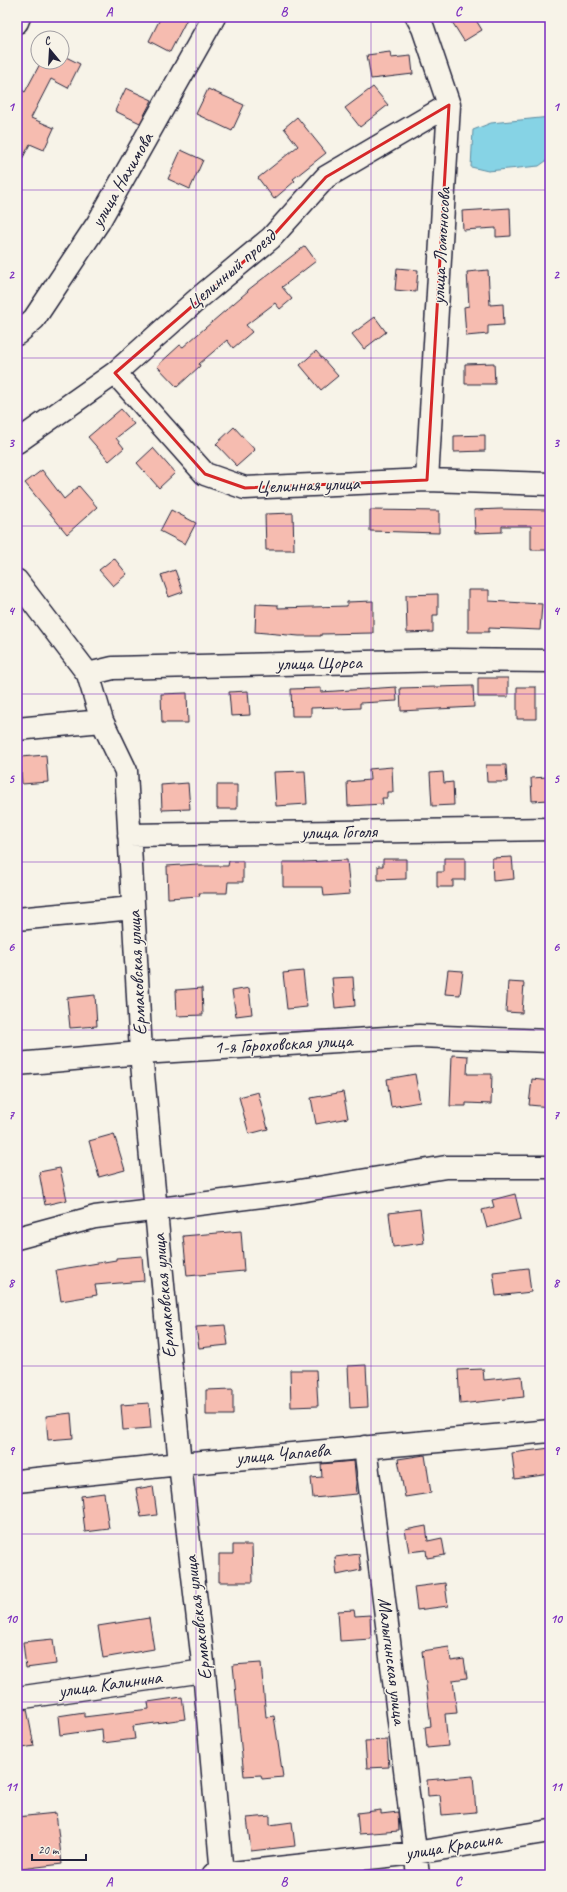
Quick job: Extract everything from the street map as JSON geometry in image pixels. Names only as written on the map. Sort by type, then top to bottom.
[{"type":"street","points":[[17,22],[19,17]]},
{"type":"street","name":"улица Нахимова","points":[[17,334],[34,319],[98,223],[214,17]]},
{"type":"street","name":"улица Ломоносова","points":[[417,17],[423,28],[449,105],[427,480]]},
{"type":"street","name":"Целинный проезд","points":[[17,442],[115,372],[200,297],[271,238],[326,177],[449,105]]},
{"type":"street","name":"Целинная улица","points":[[115,372],[205,474],[246,488],[427,480],[550,484]]},
{"type":"street","points":[[17,580],[88,674],[102,721],[17,729]]},
{"type":"street","name":"улица Щорса","points":[[88,674],[113,668],[448,660],[550,661]]},
{"type":"street","name":"Ермаковская улица","points":[[102,721],[126,771],[141,1053],[180,1464],[204,1671],[219,1875]]},
{"type":"street","name":"улица Гоголя","points":[[129,835],[550,829]]},
{"type":"street","points":[[17,919],[133,908]]},
{"type":"street","name":"1-я Гороховская улица","points":[[17,1064],[141,1053],[419,1036],[550,1041]]},
{"type":"street","points":[[17,1238],[95,1217],[287,1193],[446,1167],[550,1167]]},
{"type":"street","name":"улица Чапаева","points":[[17,1481],[180,1464],[550,1431]]},
{"type":"street","name":"Малыгинская улица","points":[[365,1447],[418,1875]]},
{"type":"street","name":"улица Калинина","points":[[17,1698],[204,1671]]},
{"type":"street","name":"улица Красина","points":[[219,1875],[415,1853],[550,1831]]},
{"type":"highlighted area","points":[[449,105],[427,480],[245,488],[205,474],[115,373],[271,238],[326,177]]},
{"type":"water","points":[[550,117],[550,158],[539,166],[488,171],[471,167],[473,130],[491,123]]},
{"type":"building","points":[[161,17],[188,17],[170,52],[149,41]]},
{"type":"building","points":[[449,17],[474,17],[482,30],[464,41]]},
{"type":"building","points":[[390,52],[391,58],[411,56],[413,74],[371,79],[367,55]]},
{"type":"building","points":[[70,59],[80,64],[68,88],[51,79],[31,118],[54,128],[44,150],[30,144],[17,169],[17,87],[25,92],[37,70],[70,70]]},
{"type":"building","points":[[373,87],[388,105],[360,127],[345,108]]},
{"type":"building","points":[[126,88],[152,100],[140,123],[115,111]]},
{"type":"building","points":[[208,89],[244,105],[232,131],[196,114]]},
{"type":"building","points":[[297,117],[326,153],[293,179],[295,181],[274,199],[258,178],[298,146],[284,128]]},
{"type":"building","points":[[181,150],[203,160],[190,189],[168,179]]},
{"type":"building","points":[[510,208],[511,236],[496,237],[496,228],[463,230],[462,211]]},
{"type":"building","points":[[305,246],[316,261],[282,287],[292,299],[280,309],[275,303],[246,325],[252,332],[233,348],[227,340],[199,364],[200,366],[177,387],[157,366],[180,345],[183,347],[248,290]]},
{"type":"building","points":[[397,268],[418,270],[416,292],[395,290]]},
{"type":"building","points":[[488,270],[490,305],[503,304],[504,325],[488,326],[488,334],[466,336],[464,307],[469,306],[467,272]]},
{"type":"building","points":[[375,317],[386,332],[364,349],[352,334]]},
{"type":"building","points":[[316,351],[338,376],[321,390],[300,365]]},
{"type":"building","points":[[494,363],[495,384],[465,384],[465,364]]},
{"type":"building","points":[[121,409],[134,424],[116,438],[124,448],[109,461],[88,437]]},
{"type":"building","points":[[234,427],[255,450],[237,466],[216,444]]},
{"type":"building","points":[[485,435],[485,451],[454,452],[454,436]]},
{"type":"building","points":[[153,448],[175,473],[159,488],[137,463]]},
{"type":"building","points":[[42,470],[64,499],[79,486],[97,507],[67,534],[25,483]]},
{"type":"building","points":[[171,510],[196,523],[185,544],[160,531]]},
{"type":"building","points":[[370,510],[439,511],[439,533],[370,531]]},
{"type":"building","points":[[474,510],[549,510],[549,550],[531,550],[531,526],[502,526],[502,532],[475,533]]},
{"type":"building","points":[[293,513],[294,550],[266,550],[265,514]]},
{"type":"building","points":[[114,558],[127,574],[113,586],[99,570]]},
{"type":"building","points":[[175,570],[183,592],[169,597],[161,575]]},
{"type":"building","points":[[468,590],[489,590],[489,601],[542,604],[540,630],[489,628],[489,632],[468,632]]},
{"type":"building","points":[[438,594],[438,615],[433,615],[433,632],[407,633],[406,595]]},
{"type":"building","points":[[373,601],[373,633],[299,636],[255,632],[256,604],[278,605],[278,608],[347,606],[347,602]]},
{"type":"building","points":[[478,678],[508,678],[508,697],[478,697]]},
{"type":"building","points":[[473,686],[474,707],[401,711],[400,688]]},
{"type":"building","points":[[396,687],[397,701],[360,703],[360,708],[311,708],[311,716],[292,716],[291,689],[321,688],[321,692]]},
{"type":"building","points":[[517,687],[536,687],[536,719],[517,719]]},
{"type":"building","points":[[248,691],[250,715],[231,716],[229,692]]},
{"type":"building","points":[[187,693],[188,723],[162,723],[161,694]]},
{"type":"building","points":[[46,755],[48,782],[22,784],[20,757]]},
{"type":"building","points":[[486,765],[506,765],[507,782],[487,782]]},
{"type":"building","points":[[392,767],[393,792],[387,792],[387,798],[382,798],[383,804],[348,806],[347,782],[370,780],[369,769]]},
{"type":"building","points":[[305,771],[307,804],[276,806],[274,772]]},
{"type":"building","points":[[443,772],[444,783],[453,782],[454,805],[432,806],[430,773]]},
{"type":"building","points":[[548,777],[549,800],[532,801],[531,778]]},
{"type":"building","points":[[188,783],[190,809],[162,810],[161,785]]},
{"type":"building","points":[[217,785],[237,785],[237,809],[217,809]]},
{"type":"building","points":[[512,857],[514,879],[493,881],[492,858]]},
{"type":"building","points":[[444,858],[465,858],[465,880],[453,880],[453,887],[437,887],[437,872],[444,872]]},
{"type":"building","points":[[383,859],[406,859],[406,879],[378,880],[378,866],[383,866]]},
{"type":"building","points":[[347,860],[350,894],[324,896],[323,887],[283,887],[283,862]]},
{"type":"building","points":[[229,861],[243,861],[243,882],[228,882],[227,893],[199,893],[200,896],[168,898],[167,866],[198,864],[198,866],[228,866]]},
{"type":"building","points":[[448,970],[463,971],[460,995],[445,994]]},
{"type":"building","points":[[303,971],[307,1007],[287,1009],[283,973]]},
{"type":"building","points":[[353,977],[355,1006],[335,1008],[332,978]]},
{"type":"building","points":[[508,982],[524,983],[522,1013],[506,1012]]},
{"type":"building","points":[[202,988],[203,1015],[177,1016],[176,990]]},
{"type":"building","points":[[249,988],[252,1014],[236,1016],[232,991]]},
{"type":"building","points":[[95,995],[97,1026],[70,1028],[67,998]]},
{"type":"building","points":[[452,1055],[468,1056],[467,1074],[492,1074],[491,1104],[466,1103],[466,1106],[450,1106]]},
{"type":"building","points":[[415,1074],[420,1102],[391,1107],[387,1079]]},
{"type":"building","points":[[532,1079],[550,1081],[550,1107],[529,1105]]},
{"type":"building","points":[[258,1092],[268,1129],[249,1134],[239,1097]]},
{"type":"building","points":[[343,1092],[348,1118],[316,1124],[311,1098]]},
{"type":"building","points":[[114,1134],[125,1170],[99,1177],[89,1141]]},
{"type":"building","points":[[60,1168],[67,1200],[45,1205],[39,1172]]},
{"type":"building","points":[[515,1194],[521,1219],[487,1228],[482,1210],[494,1207],[492,1200]]},
{"type":"building","points":[[420,1209],[424,1243],[393,1247],[389,1213]]},
{"type":"building","points":[[241,1231],[244,1271],[187,1276],[183,1236]]},
{"type":"building","points":[[142,1256],[144,1281],[95,1285],[97,1295],[61,1301],[56,1270],[116,1260],[116,1258]]},
{"type":"building","points":[[528,1268],[531,1292],[496,1296],[493,1272]]},
{"type":"building","points":[[225,1325],[228,1345],[199,1348],[196,1327]]},
{"type":"building","points":[[366,1365],[368,1407],[350,1408],[348,1366]]},
{"type":"building","points":[[483,1369],[484,1380],[522,1376],[524,1397],[460,1404],[458,1370]]},
{"type":"building","points":[[290,1370],[316,1370],[318,1406],[291,1407]]},
{"type":"building","points":[[233,1389],[233,1415],[206,1415],[206,1390]]},
{"type":"building","points":[[149,1403],[151,1428],[123,1430],[121,1405]]},
{"type":"building","points":[[71,1413],[73,1438],[48,1440],[46,1416]]},
{"type":"building","points":[[550,1448],[550,1474],[515,1479],[512,1453]]},
{"type":"building","points":[[425,1455],[431,1493],[405,1497],[398,1459]]},
{"type":"building","points":[[354,1461],[357,1494],[313,1498],[311,1478],[322,1477],[321,1464]]},
{"type":"building","points":[[153,1486],[157,1515],[141,1517],[136,1489]]},
{"type":"building","points":[[104,1493],[109,1529],[85,1532],[81,1496]]},
{"type":"building","points":[[426,1526],[428,1541],[442,1538],[445,1555],[427,1558],[426,1550],[409,1552],[405,1530]]},
{"type":"building","points":[[233,1545],[252,1545],[253,1582],[219,1582],[219,1554],[233,1554]]},
{"type":"building","points":[[359,1554],[361,1570],[337,1575],[335,1557]]},
{"type":"building","points":[[445,1583],[448,1606],[417,1610],[414,1587]]},
{"type":"building","points":[[354,1610],[355,1616],[370,1615],[371,1639],[340,1641],[338,1611]]},
{"type":"building","points":[[149,1618],[154,1649],[103,1658],[98,1626]]},
{"type":"building","points":[[53,1639],[56,1664],[26,1668],[23,1642]]},
{"type":"building","points":[[449,1647],[451,1661],[464,1659],[467,1678],[453,1680],[457,1713],[445,1714],[448,1746],[427,1748],[425,1727],[431,1726],[422,1651]]},
{"type":"building","points":[[261,1663],[266,1717],[274,1716],[283,1777],[262,1779],[261,1775],[244,1776],[233,1665]]},
{"type":"building","points":[[182,1697],[185,1719],[133,1726],[135,1739],[103,1743],[102,1729],[60,1735],[58,1716],[84,1712],[84,1717],[149,1709],[148,1702]]},
{"type":"building","points":[[27,1709],[34,1746],[17,1749],[17,1710]]},
{"type":"building","points":[[387,1740],[389,1767],[367,1768],[365,1741]]},
{"type":"building","points":[[473,1776],[476,1812],[442,1815],[440,1795],[428,1796],[427,1780]]},
{"type":"building","points":[[381,1810],[381,1814],[398,1812],[399,1831],[359,1834],[357,1813]]},
{"type":"building","points":[[56,1813],[62,1864],[21,1869],[17,1817]]},
{"type":"building","points":[[270,1816],[270,1825],[292,1822],[295,1846],[251,1851],[247,1818]]}]
